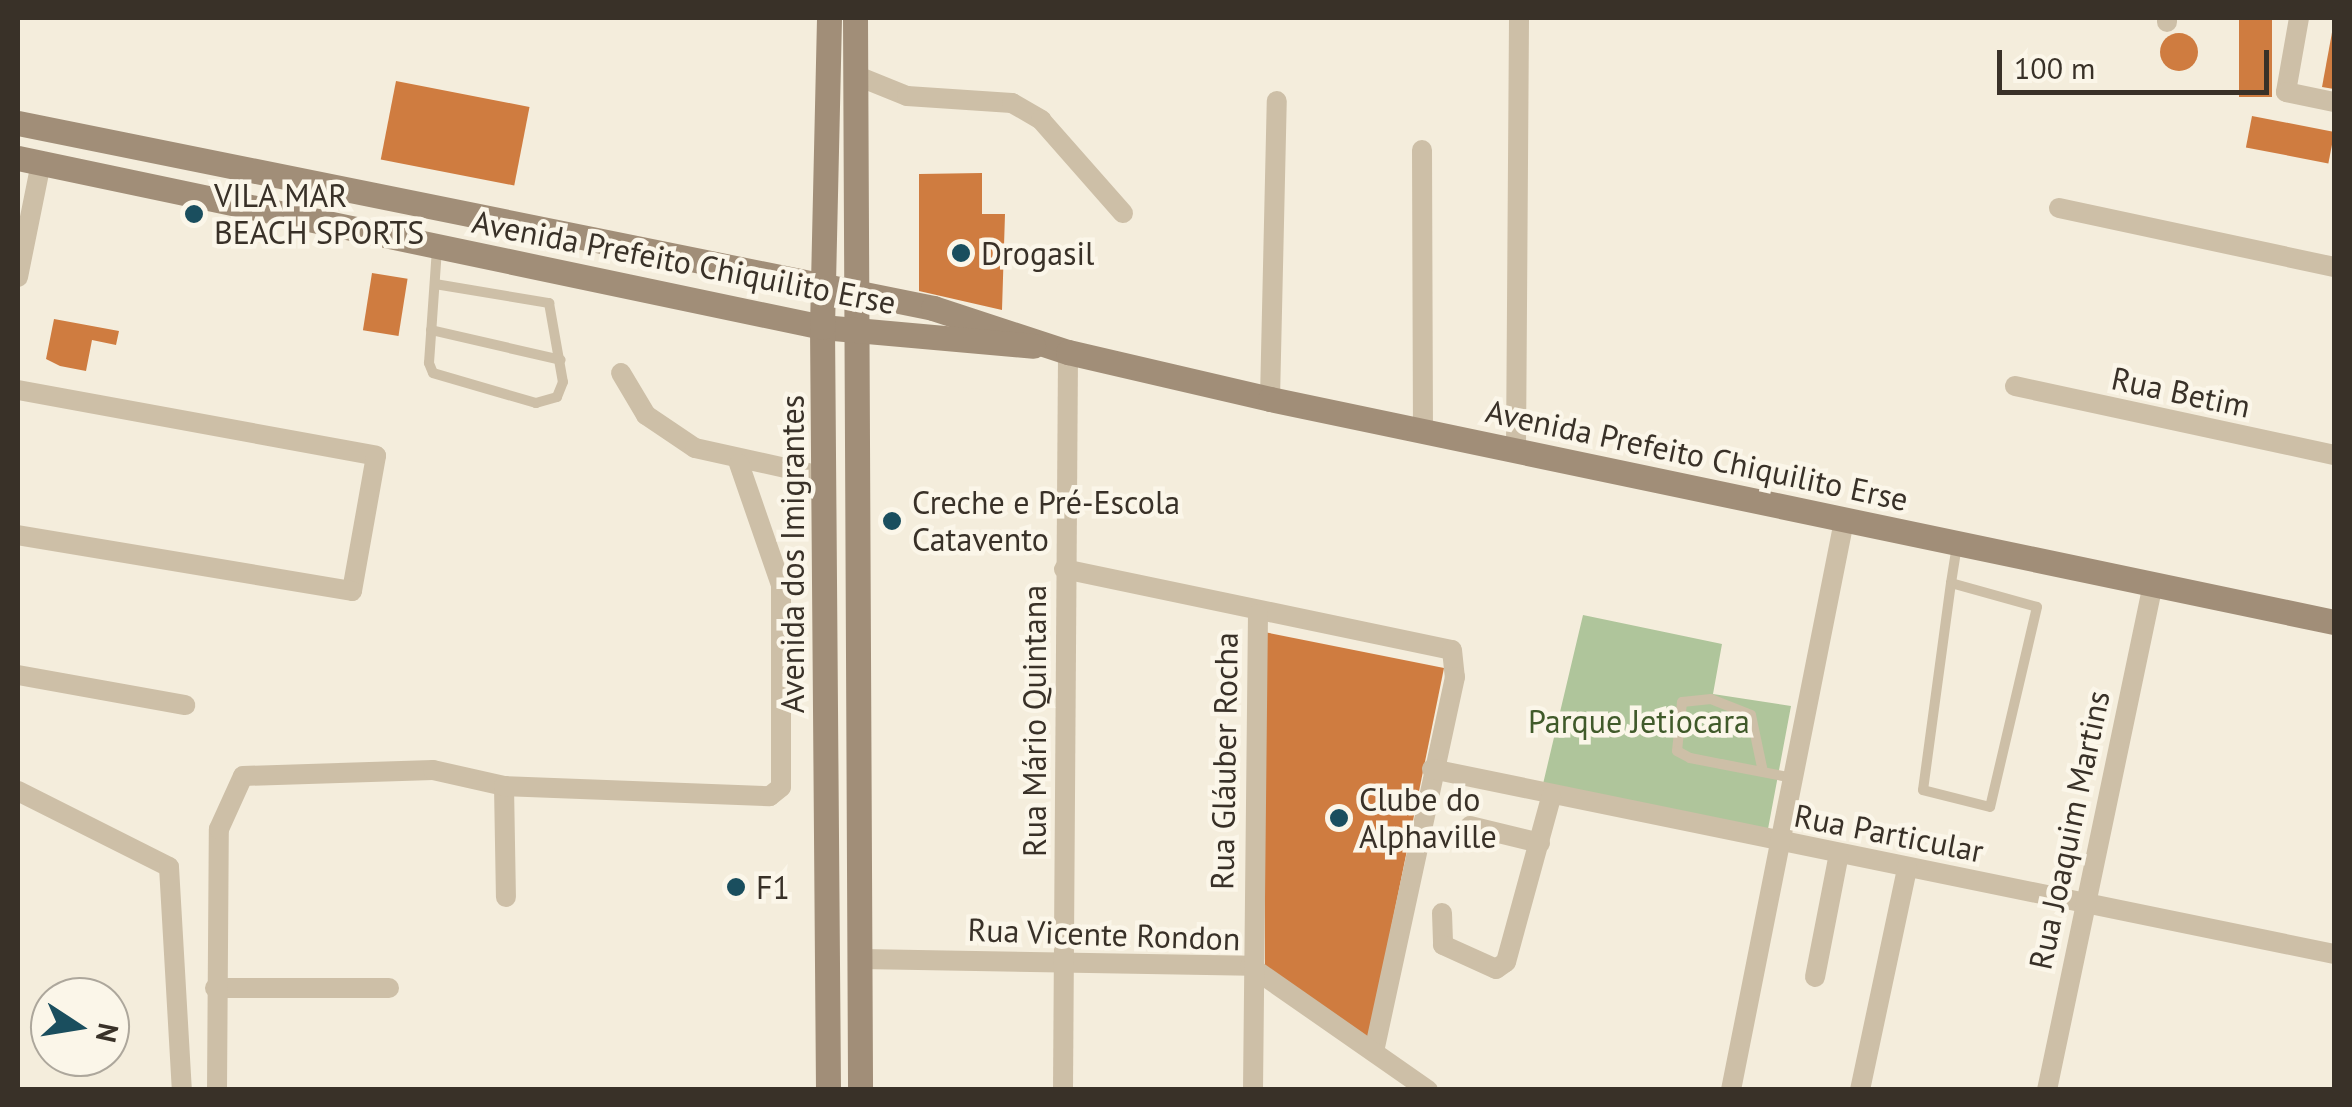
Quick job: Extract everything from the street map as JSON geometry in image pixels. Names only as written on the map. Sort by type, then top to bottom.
[{"type":"main road","name":"Avenida dos Imigrantes","points":[[828,1090],[822,327],[826,289],[829,18]]},
{"type":"main road","name":"Avenida dos Imigrantes","points":[[855,18],[860,1090]]},
{"type":"main road","name":"Avenida Prefeito Chiquilito Erse","points":[[18,123],[856,292],[1058,349],[1270,399],[2334,622]]},
{"type":"main road","points":[[187,195],[194,158]]},
{"type":"main road","name":"Avenida Prefeito Chiquilito Erse","points":[[29,161],[822,327],[1058,349]]},
{"type":"main road","points":[[826,832],[860,831]]},
{"type":"street","points":[[1516,449],[1519,18]]},
{"type":"street","points":[[2299,18],[2286,92],[2334,102]]},
{"type":"street","points":[[855,74],[908,96],[1012,103],[1041,120],[1123,212]]},
{"type":"street","points":[[1270,399],[1276,101]]},
{"type":"street","points":[[1422,150],[1424,429]]},
{"type":"street","points":[[18,277],[29,161]]},
{"type":"street","points":[[2060,208],[2334,267]]},
{"type":"street","name":"Rua Mário Quintana","points":[[1058,349],[1064,569],[1062,1090]]},
{"type":"street","points":[[621,373],[646,415],[738,464],[826,476]]},
{"type":"street","name":"Rua Betim","points":[[2014,386],[2334,456]]},
{"type":"street","points":[[18,390],[376,456],[352,591],[18,536]]},
{"type":"street","points":[[216,1090],[219,829],[243,776],[433,770],[504,786],[770,796],[781,787],[781,584],[738,464]]},
{"type":"street","points":[[1731,1090],[1844,521]]},
{"type":"street","points":[[1064,569],[1258,614],[1446,646],[1455,656],[1375,1048]]},
{"type":"street","name":"Rua Joaquim Martins","points":[[2046,1090],[2153,584]]},
{"type":"street","name":"Rua Gláuber Rocha","points":[[1254,1090],[1250,966],[1258,614]]},
{"type":"street","points":[[18,675],[185,705]]},
{"type":"street","name":"Rua Particular","points":[[1432,770],[2334,954]]},
{"type":"street","points":[[504,786],[506,897]]},
{"type":"street","points":[[18,791],[170,868],[182,1090]]},
{"type":"street","points":[[1442,913],[1443,945],[1496,969],[1506,962],[1551,797]]},
{"type":"street","points":[[1470,826],[1540,843]]},
{"type":"street","points":[[1816,978],[1840,854]]},
{"type":"street","points":[[1860,1090],[1907,868]]},
{"type":"street","name":"Rua Vicente Rondon","points":[[861,959],[1064,959],[1250,966],[1375,1048],[1428,1090]]},
{"type":"street","points":[[215,988],[389,988]]},
{"type":"lane","points":[[435,284],[549,304],[561,360],[558,397],[536,403],[437,376],[431,330],[437,248]]},
{"type":"lane","points":[[431,330],[561,360]]},
{"type":"lane","points":[[1951,583],[2037,607],[1990,807],[1922,790],[1951,583],[1957,544]]},
{"type":"lane","points":[[1763,772],[1751,715],[1684,699],[1672,734],[1677,751],[1763,772],[1794,778]]},
{"type":"green space","name":"Parque Jetiocara","points":[[1583,615],[1722,644],[1713,694],[1791,706],[1768,829],[1543,784]]},
{"type":"building","points":[[2239,18],[2272,18],[2272,97],[2239,97]]},
{"type":"building","points":[[2334,27],[2334,89],[2322,87]]},
{"type":"building","points":[[2179,33],[2192,39],[2198,52],[2192,65],[2179,71],[2166,65],[2160,52],[2166,39]]},
{"type":"building","points":[[396,81],[530,107],[514,185],[381,160]]},
{"type":"building","points":[[2252,116],[2334,132],[2328,163],[2246,147]]},
{"type":"building","name":"Drogasil","points":[[982,173],[982,214],[1005,214],[1002,310],[919,291],[919,174]]},
{"type":"building","points":[[372,273],[408,279],[398,336],[363,330]]},
{"type":"building","points":[[54,319],[119,331],[116,345],[92,340],[86,371],[60,366],[46,359]]},
{"type":"building","name":"Clube do Alphaville","points":[[1264,632],[1444,668],[1368,1042],[1265,968]]},
{"type":"place","name":"VILA MAR BEACH SPORTS","points":[[194,214]]},
{"type":"place","name":"Drogasil","points":[[961,253]]},
{"type":"place","name":"Creche e Pré-Escola Catavento","points":[[892,521]]},
{"type":"place","name":"Clube do Alphaville","points":[[1339,818]]},
{"type":"place","name":"F1","points":[[736,887]]}]
